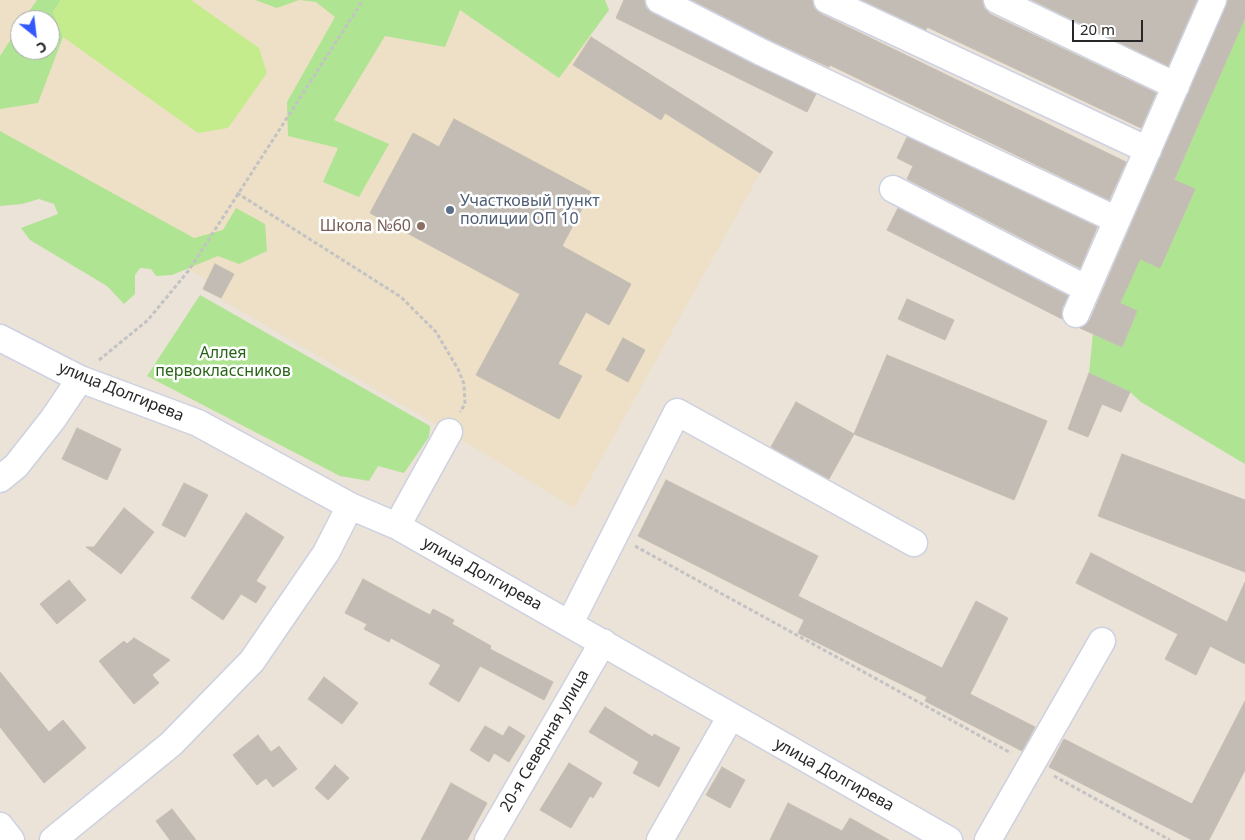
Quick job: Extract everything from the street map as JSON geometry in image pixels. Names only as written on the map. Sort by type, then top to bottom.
[{"type":"street","points":[[659,0],[761,52],[1117,220]]},
{"type":"street","points":[[827,0],[1148,150]]},
{"type":"street","points":[[997,0],[1176,86]]},
{"type":"street","points":[[1076,314],[1213,0]]},
{"type":"street","points":[[893,190],[1087,289]]},
{"type":"street","name":"улица Долгирева","points":[[0,338],[80,379],[198,424],[350,506],[397,526],[949,840]]},
{"type":"street","points":[[0,479],[16,466],[54,419],[80,379]]},
{"type":"street","points":[[570,623],[678,412],[914,543]]},
{"type":"street","points":[[397,526],[449,432]]},
{"type":"street","points":[[54,840],[171,744],[252,661],[326,553],[350,506]]},
{"type":"street","points":[[988,840],[1102,641]]},
{"type":"street","name":"20-я Северная улица","points":[[488,840],[603,642]]},
{"type":"street","points":[[660,840],[731,716]]},
{"type":"street","points":[[0,826],[11,840]]},
{"type":"path","points":[[80,379],[90,368],[148,320],[189,270],[363,0]]},
{"type":"path","points":[[237,193],[401,297],[436,332],[464,384],[465,404],[449,432]]},
{"type":"path","points":[[615,535],[1170,840]]},
{"type":"shaded area","name":"Школа №60","points":[[0,0],[531,0],[591,37],[573,65],[660,120],[665,113],[760,173],[574,508],[449,432],[203,289],[207,280],[0,164]]},
{"type":"green space","points":[[37,0],[61,0],[54,10],[30,10]]},
{"type":"green space","points":[[61,0],[191,0],[259,48],[267,73],[228,128],[198,133],[63,37],[60,30],[60,10],[54,10]]},
{"type":"green space","points":[[255,0],[299,0],[277,8]]},
{"type":"green space","points":[[300,0],[605,0],[609,10],[559,78],[460,10],[445,47],[385,36],[334,120],[389,144],[359,197],[323,182],[338,148],[288,136],[287,102],[335,17],[316,2]]},
{"type":"green space","points":[[1245,18],[1245,464],[1141,402],[1130,392],[1089,373],[1093,334],[1122,347],[1137,311],[1120,303]]},
{"type":"green space","points":[[60,30],[63,37],[60,45]]},
{"type":"green space","points":[[10,40],[10,60],[54,60],[38,103],[0,109],[0,56]]},
{"type":"green space","points":[[0,131],[194,238],[223,230],[236,208],[265,224],[267,251],[239,264],[218,256],[172,275],[156,276],[151,269],[140,268],[135,275],[135,294],[124,304],[107,286],[30,240],[21,228],[58,214],[54,204],[39,199],[22,204],[0,206]]},
{"type":"green space","name":"Аллея первоклассников","points":[[200,295],[430,426],[429,437],[404,473],[378,466],[369,481],[340,476],[147,376]]},
{"type":"building","points":[[624,0],[644,0],[646,8],[652,13],[816,94],[807,112],[616,18]]},
{"type":"building","points":[[692,0],[812,0],[814,8],[821,14],[1126,162],[1109,200],[830,65],[829,67],[768,39]]},
{"type":"building","points":[[862,0],[982,0],[984,8],[990,14],[1156,93],[1141,128],[927,27],[926,30]]},
{"type":"building","points":[[1032,0],[1197,0],[1168,66]]},
{"type":"building","points":[[1228,0],[1245,0],[1245,18],[1174,180],[1195,189],[1160,268],[1140,259],[1120,303],[1137,311],[1122,347],[1080,328],[1090,320]]},
{"type":"building","points":[[591,37],[773,152],[760,173],[665,113],[661,120],[573,65]]},
{"type":"building","points":[[454,119],[591,192],[562,246],[631,284],[609,325],[586,312],[558,364],[582,376],[559,419],[476,375],[520,294],[370,213],[413,133],[439,147]]},
{"type":"building","points":[[907,137],[1097,227],[1080,268],[907,179],[913,166],[897,158]]},
{"type":"building","points":[[898,208],[1068,296],[1062,308],[1062,319],[887,230]]},
{"type":"building","points":[[215,264],[234,274],[221,298],[203,289]]},
{"type":"building","points":[[907,299],[954,320],[945,340],[898,319]]},
{"type":"building","points":[[623,338],[645,350],[628,382],[606,370]]},
{"type":"building","points":[[887,355],[1047,421],[1014,500],[854,434]]},
{"type":"building","points":[[1089,373],[1130,392],[1121,412],[1102,404],[1088,437],[1068,429]]},
{"type":"building","points":[[796,402],[854,434],[829,479],[771,447]]},
{"type":"building","points":[[77,428],[121,449],[107,480],[62,459]]},
{"type":"building","points":[[1122,454],[1245,500],[1245,572],[1098,516]]},
{"type":"building","points":[[666,480],[818,556],[798,596],[942,668],[976,601],[1008,618],[970,694],[1035,727],[1022,751],[925,701],[927,697],[798,633],[804,620],[638,536]]},
{"type":"building","points":[[184,483],[208,495],[185,537],[162,525]]},
{"type":"building","points":[[124,508],[154,532],[121,574],[86,547],[94,547]]},
{"type":"building","points":[[246,513],[284,537],[256,581],[266,587],[256,603],[241,594],[223,620],[191,598]]},
{"type":"building","points":[[1091,553],[1227,622],[1245,582],[1245,664],[1210,646],[1196,675],[1165,659],[1178,634],[1076,583]]},
{"type":"building","points":[[363,579],[430,615],[433,609],[454,620],[452,624],[491,646],[490,649],[553,682],[544,700],[480,666],[459,702],[429,684],[441,665],[391,638],[389,642],[364,629],[367,624],[345,613]]},
{"type":"building","points":[[69,580],[86,600],[57,624],[40,604]]},
{"type":"building","points":[[134,638],[170,660],[152,675],[159,683],[134,704],[99,661],[124,641],[127,644]]},
{"type":"building","points":[[0,672],[49,732],[63,720],[86,748],[44,783],[0,727]]},
{"type":"building","points":[[324,677],[358,703],[342,724],[308,699]]},
{"type":"building","points":[[1245,701],[1245,770],[1209,840],[1192,840],[1049,767],[1064,739],[1192,804]]},
{"type":"building","points":[[605,707],[653,737],[654,734],[680,748],[659,787],[633,773],[639,762],[589,732]]},
{"type":"building","points":[[485,726],[503,736],[509,726],[525,736],[509,762],[494,753],[489,762],[470,750]]},
{"type":"building","points":[[258,735],[271,752],[279,746],[297,769],[273,787],[266,778],[257,785],[233,755]]},
{"type":"building","points":[[569,763],[602,783],[593,798],[590,796],[571,828],[540,810]]},
{"type":"building","points":[[335,765],[349,778],[328,800],[315,788]]},
{"type":"building","points":[[722,767],[745,780],[730,808],[706,795]]},
{"type":"building","points":[[451,783],[487,803],[467,840],[421,840]]},
{"type":"building","points":[[788,803],[842,831],[850,818],[889,840],[770,840]]},
{"type":"building","points":[[172,809],[196,840],[170,840],[156,821]]},
{"type":"place","name":"Участковый пункт полиции ОП 10","points":[[450,210]]},
{"type":"place","name":"Школа №60","points":[[421,226]]}]
